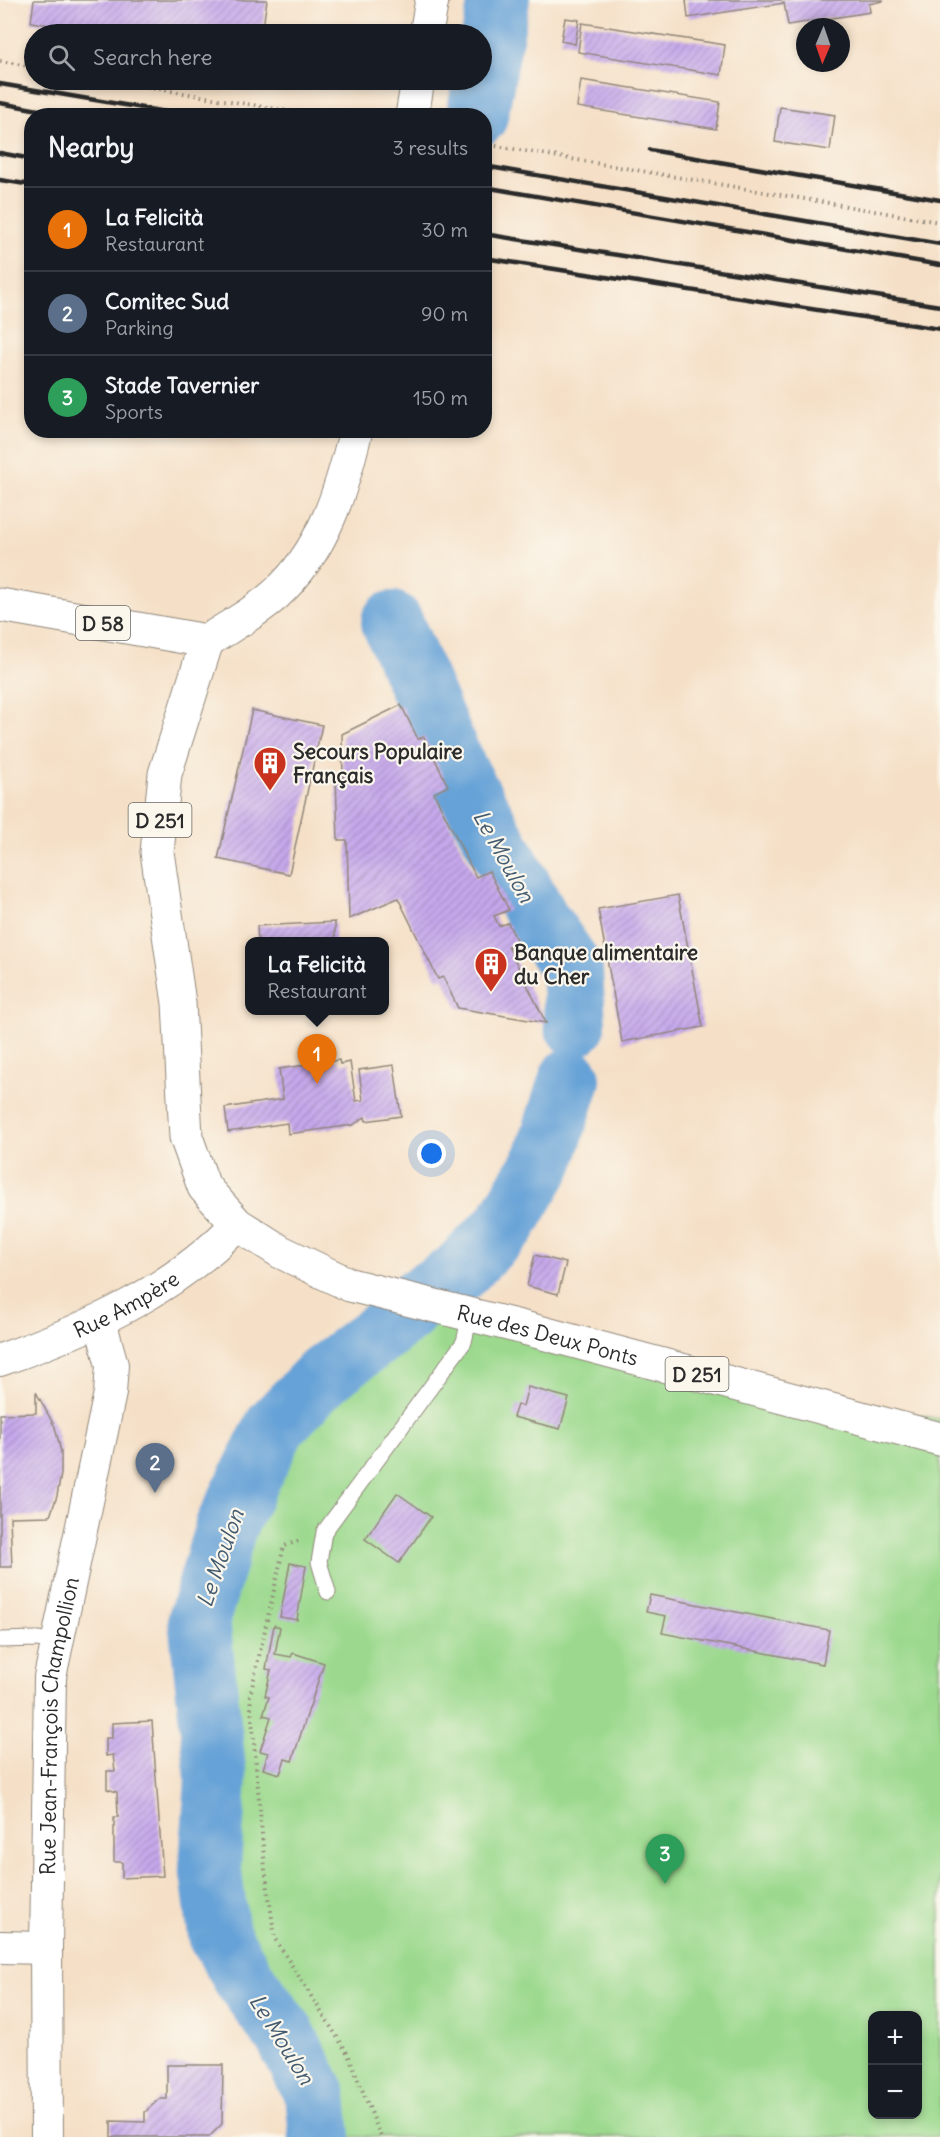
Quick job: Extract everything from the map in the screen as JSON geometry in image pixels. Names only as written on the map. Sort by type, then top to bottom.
[{"type":"main road","points":[[428,24],[432,0]]},
{"type":"main road","points":[[413,108],[416,90]]},
{"type":"main road","points":[[207,641],[247,616],[274,595],[296,574],[312,552],[334,507],[354,438]]},
{"type":"main road","name":"D 58","points":[[0,605],[207,641]]},
{"type":"main road","name":"D 251","points":[[207,641],[165,774],[157,852],[179,1003],[186,1137],[204,1187],[237,1224]]},
{"type":"main road","name":"Rue des Deux Ponts","points":[[237,1224],[280,1252],[350,1285],[940,1439]]},
{"type":"street","name":"Rue Ampère","points":[[0,1360],[45,1345],[100,1321],[170,1280],[202,1258],[237,1224]]},
{"type":"street","name":"Rue Jean-François Champollion","points":[[47,2137],[46,1948],[50,1677],[110,1393],[112,1365],[108,1343],[100,1321]]},
{"type":"street","points":[[0,1947],[46,1948]]},
{"type":"lane","points":[[328,1592],[319,1562],[324,1532],[464,1342],[462,1313]]},
{"type":"lane","points":[[0,1640],[37,1639],[58,1642]]},
{"type":"path","points":[[0,62],[24,66]]},
{"type":"path","points":[[165,90],[271,108]]},
{"type":"path","points":[[492,146],[939,222]]},
{"type":"path","points":[[324,1532],[284,1546],[250,1696],[263,1846],[275,1939],[348,2054],[381,2137]]},
{"type":"green space","points":[[405,1314],[940,1419],[940,2137],[333,2137],[316,2096],[286,2037],[244,1979],[219,1935],[210,1865],[216,1778],[199,1619],[226,1526],[276,1425],[323,1376]]},
{"type":"building","points":[[34,0],[267,0],[263,24],[44,24],[31,22]]},
{"type":"building","points":[[686,0],[883,0],[869,4],[870,12],[832,18],[796,18],[796,24],[788,25],[784,3],[688,18]]},
{"type":"building","points":[[565,18],[579,20],[575,44],[561,41]]},
{"type":"building","points":[[582,23],[725,45],[721,75],[578,52]]},
{"type":"building","points":[[581,80],[720,102],[716,129],[577,107]]},
{"type":"building","points":[[780,107],[835,115],[830,150],[775,142]]},
{"type":"building","points":[[401,705],[418,739],[424,737],[448,786],[434,793],[476,877],[489,871],[509,910],[494,916],[499,926],[508,923],[517,942],[508,946],[546,1023],[458,1008],[443,977],[438,979],[398,898],[349,919],[347,840],[338,840],[336,778],[343,778],[342,734]]},
{"type":"building","name":"Secours Populaire Français","points":[[252,710],[322,725],[289,874],[218,859]]},
{"type":"building","points":[[678,895],[703,1027],[622,1042],[598,909]]},
{"type":"building","points":[[335,922],[335,937],[258,937],[257,926]]},
{"type":"building","points":[[339,1060],[340,1064],[350,1062],[356,1101],[363,1100],[359,1070],[394,1065],[401,1116],[366,1121],[365,1117],[353,1125],[288,1134],[287,1123],[228,1132],[225,1108],[283,1099],[279,1069]]},
{"type":"building","points":[[535,1255],[566,1263],[558,1294],[527,1286]]},
{"type":"building","points":[[528,1387],[569,1398],[560,1429],[513,1417],[517,1405],[523,1406]]},
{"type":"building","points":[[36,1392],[55,1427],[61,1452],[61,1474],[57,1496],[50,1516],[10,1517],[12,1567],[0,1567],[0,1414],[36,1413]]},
{"type":"building","points":[[397,1493],[431,1517],[399,1563],[365,1539]]},
{"type":"building","points":[[290,1563],[306,1566],[297,1620],[280,1617]]},
{"type":"building","points":[[650,1595],[829,1630],[823,1664],[662,1633],[666,1616],[646,1612]]},
{"type":"building","points":[[274,1625],[280,1627],[275,1654],[291,1657],[293,1653],[324,1663],[292,1761],[285,1759],[280,1774],[263,1769],[268,1753],[260,1751],[271,1717],[263,1715],[269,1697],[265,1696],[271,1670],[266,1669]]},
{"type":"building","points":[[152,1721],[163,1876],[122,1878],[122,1862],[114,1862],[114,1817],[118,1817],[117,1792],[107,1789],[107,1771],[115,1771],[113,1755],[106,1756],[106,1738],[112,1738],[112,1723]]},
{"type":"building","points":[[167,2065],[223,2065],[222,2124],[209,2137],[111,2137],[111,2121],[145,2122],[145,2112],[159,2099],[167,2099]]},
{"type":"waterway","name":"Le Moulon","points":[[492,37],[499,0]]},
{"type":"waterway","name":"Le Moulon","points":[[479,108],[482,90]]},
{"type":"waterway","name":"Le Moulon","points":[[392,622],[453,763],[539,920],[572,968],[575,1025]]},
{"type":"waterway","name":"Le Moulon","points":[[320,2137],[316,2096],[286,2037],[244,1979],[219,1935],[210,1865],[216,1778],[199,1619],[226,1526],[276,1425],[323,1376],[405,1314],[414,1301],[457,1274],[505,1226],[544,1160],[570,1079]]},
{"type":"railway","points":[[0,84],[24,88]]},
{"type":"railway","points":[[36,90],[142,108]]},
{"type":"railway","points":[[0,103],[28,108]]},
{"type":"railway","points":[[650,150],[940,200]]},
{"type":"railway","points":[[0,153],[24,158]]},
{"type":"railway","points":[[492,167],[940,244]]},
{"type":"railway","points":[[0,180],[24,184]]},
{"type":"railway","points":[[492,188],[940,265]]},
{"type":"railway","points":[[492,235],[940,306]]},
{"type":"railway","points":[[492,259],[940,329]]},
{"type":"place","name":"Secours Populaire Français","points":[[270,792]]},
{"type":"place","name":"Banque alimentaire du Cher","points":[[491,993]]},
{"type":"place","name":"La Felicità","points":[[317,1084]]},
{"type":"place","name":"Comitec Sud","points":[[155,1493]]},
{"type":"place","name":"Stade Tavernier","points":[[665,1884]]}]
